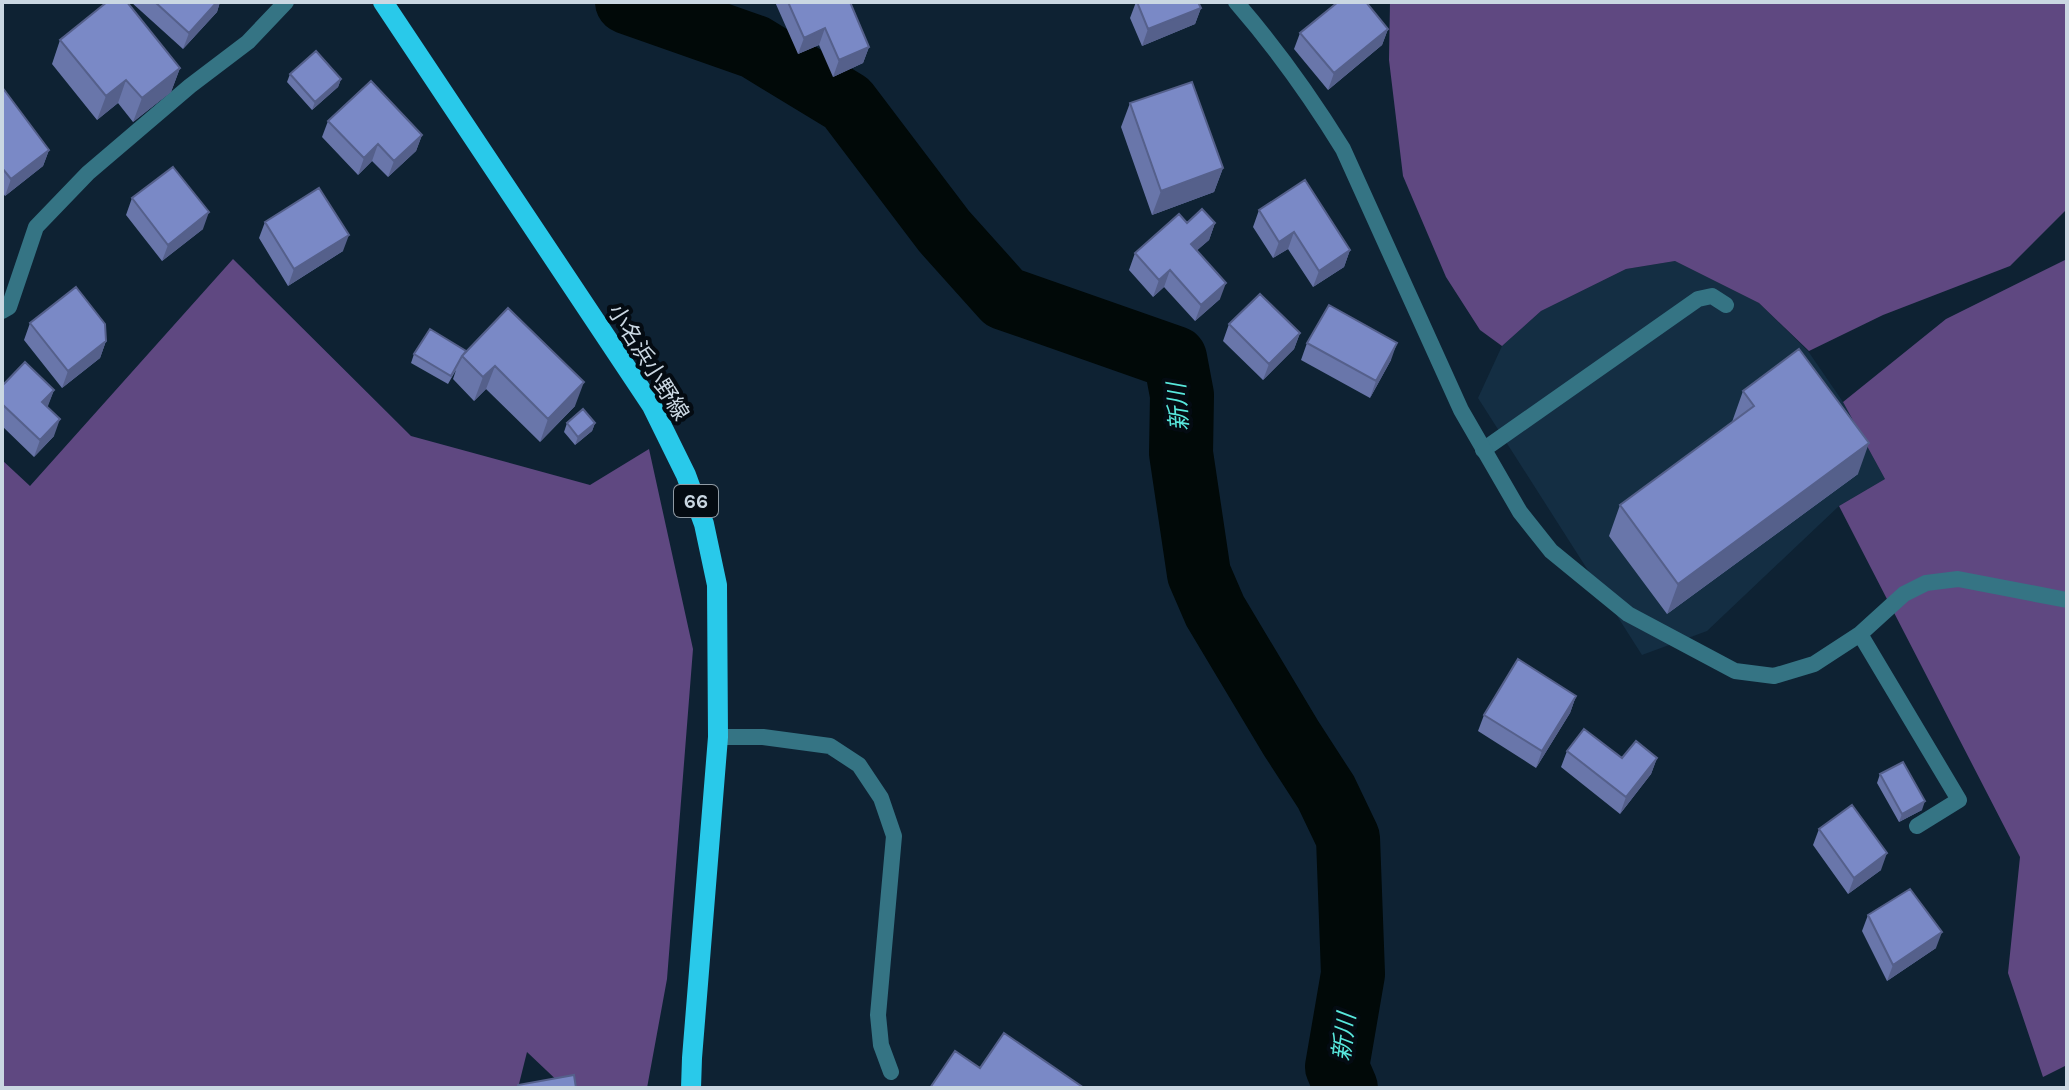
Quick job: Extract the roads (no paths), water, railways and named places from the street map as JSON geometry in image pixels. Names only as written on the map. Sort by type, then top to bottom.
[{"type":"main road","name":"小名浜小野線","points":[[383,2],[652,406],[686,475],[704,524],[717,585],[718,737],[691,1088]]},
{"type":"street","points":[[2,311],[9,307],[36,227],[88,173],[190,86],[248,42],[286,2]]},
{"type":"street","points":[[1236,2],[1266,36],[1343,149],[1461,410],[1520,512],[1551,551],[1628,614],[1735,671],[1774,676],[1814,664],[1860,634],[1904,594],[1926,583],[1958,579],[2059,598],[2067,588]]},
{"type":"street","points":[[1483,450],[1698,299],[1712,296],[1726,305]]},
{"type":"street","points":[[1860,634],[1959,800],[1917,826]]},
{"type":"street","points":[[718,737],[763,737],[830,746],[859,765],[881,798],[894,836],[878,1015],[881,1045],[891,1072]]},
{"type":"waterway","name":"新川","points":[[627,2],[755,47],[847,103],[944,231],[1004,298],[1175,358],[1182,395],[1181,453],[1199,574],[1215,611],[1326,792],[1348,838],[1353,974],[1337,1067],[1346,1088]]}]
